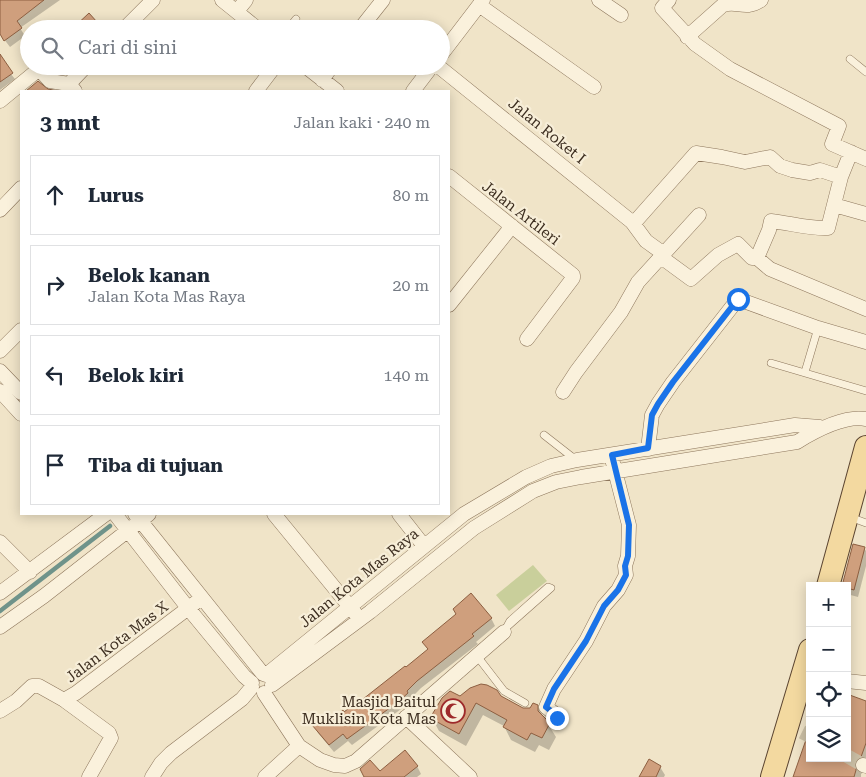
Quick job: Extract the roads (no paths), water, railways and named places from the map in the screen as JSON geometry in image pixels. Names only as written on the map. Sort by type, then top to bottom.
[{"type":"main road","points":[[830,582],[857,520],[865,457]]},
{"type":"main road","points":[[772,777],[795,728],[806,676]]},
{"type":"street","points":[[133,20],[153,0]]},
{"type":"street","points":[[222,0],[248,20]]},
{"type":"street","points":[[237,11],[246,0]]},
{"type":"street","points":[[367,20],[383,0]]},
{"type":"street","points":[[600,0],[621,15]]},
{"type":"street","points":[[669,0],[662,8],[687,37],[730,69],[839,126],[832,144],[866,158]]},
{"type":"street","points":[[687,37],[723,5],[734,3],[747,6],[761,0]]},
{"type":"street","points":[[450,43],[481,2],[594,87]]},
{"type":"street","points":[[0,101],[34,75]]},
{"type":"street","points":[[45,75],[50,81],[72,87],[80,75]]},
{"type":"street","points":[[257,90],[269,75]]},
{"type":"street","points":[[316,75],[334,90]]},
{"type":"street","points":[[322,80],[326,75]]},
{"type":"street","points":[[414,90],[425,75]]},
{"type":"street","name":"Jalan Roket I","points":[[449,75],[634,223],[646,242],[691,279],[718,255],[738,244],[752,258],[757,258]]},
{"type":"street","points":[[851,152],[841,177],[828,228],[771,221],[757,258],[770,269],[866,309]]},
{"type":"street","points":[[634,223],[696,153],[745,162],[770,157],[780,166],[792,170],[810,173],[820,170],[841,177]]},
{"type":"street","name":"Jalan Artileri","points":[[450,179],[573,275],[573,278],[527,339]]},
{"type":"street","points":[[0,210],[20,189]]},
{"type":"street","points":[[834,205],[866,214]]},
{"type":"street","points":[[562,392],[621,312],[638,282],[699,214]]},
{"type":"street","points":[[450,304],[512,226]]},
{"type":"street","points":[[648,448],[652,415],[658,404],[738,299],[818,328],[866,342]]},
{"type":"street","points":[[0,351],[20,331]]},
{"type":"street","points":[[0,371],[20,392]]},
{"type":"street","points":[[0,392],[20,413]]},
{"type":"street","name":"Jalan Kota Mas Raya","points":[[262,685],[285,677],[474,528],[533,491],[556,482],[797,442],[820,428],[858,418],[866,419]]},
{"type":"street","name":"Jalan Kota Mas Raya","points":[[262,685],[349,606],[464,514],[526,477],[551,466],[648,448],[795,425],[820,428]]},
{"type":"street","points":[[557,718],[546,707],[554,689],[586,641],[604,606],[618,590],[626,575],[625,566],[628,556],[629,525],[612,455]]},
{"type":"street","points":[[0,594],[105,515]]},
{"type":"street","points":[[116,515],[244,676],[262,685]]},
{"type":"street","points":[[275,515],[360,619]]},
{"type":"street","points":[[401,515],[424,546]]},
{"type":"street","points":[[0,627],[36,602],[128,530],[142,516],[262,685],[273,709],[299,746],[320,760],[334,765],[345,766],[356,761],[506,629]]},
{"type":"street","points":[[0,542],[30,572]]},
{"type":"street","name":"Jalan Kota Mas X","points":[[64,700],[76,693],[202,598]]},
{"type":"street","points":[[851,681],[866,683]]},
{"type":"street","points":[[0,711],[36,685],[64,700],[110,735],[111,738],[89,777]]},
{"type":"street","points":[[152,777],[161,763],[171,753],[262,685]]},
{"type":"street","points":[[406,717],[470,777]]},
{"type":"street","points":[[265,777],[299,746]]},
{"type":"lane","points":[[850,59],[866,72]]},
{"type":"lane","points":[[805,372],[818,328]]},
{"type":"lane","points":[[771,363],[866,391]]},
{"type":"lane","points":[[544,435],[577,460]]},
{"type":"lane","points":[[548,587],[551,588],[550,589],[506,629],[510,621],[548,587]]},
{"type":"lane","points":[[477,656],[504,691],[525,703]]},
{"type":"waterway","points":[[0,611],[110,526]]},
{"type":"tunnel","points":[[802,732],[806,734]]},
{"type":"tunnel","points":[[851,758],[863,765]]},
{"type":"place","name":"Masjid Baitul Muklisin Kota Mas","points":[[453,711]]}]
